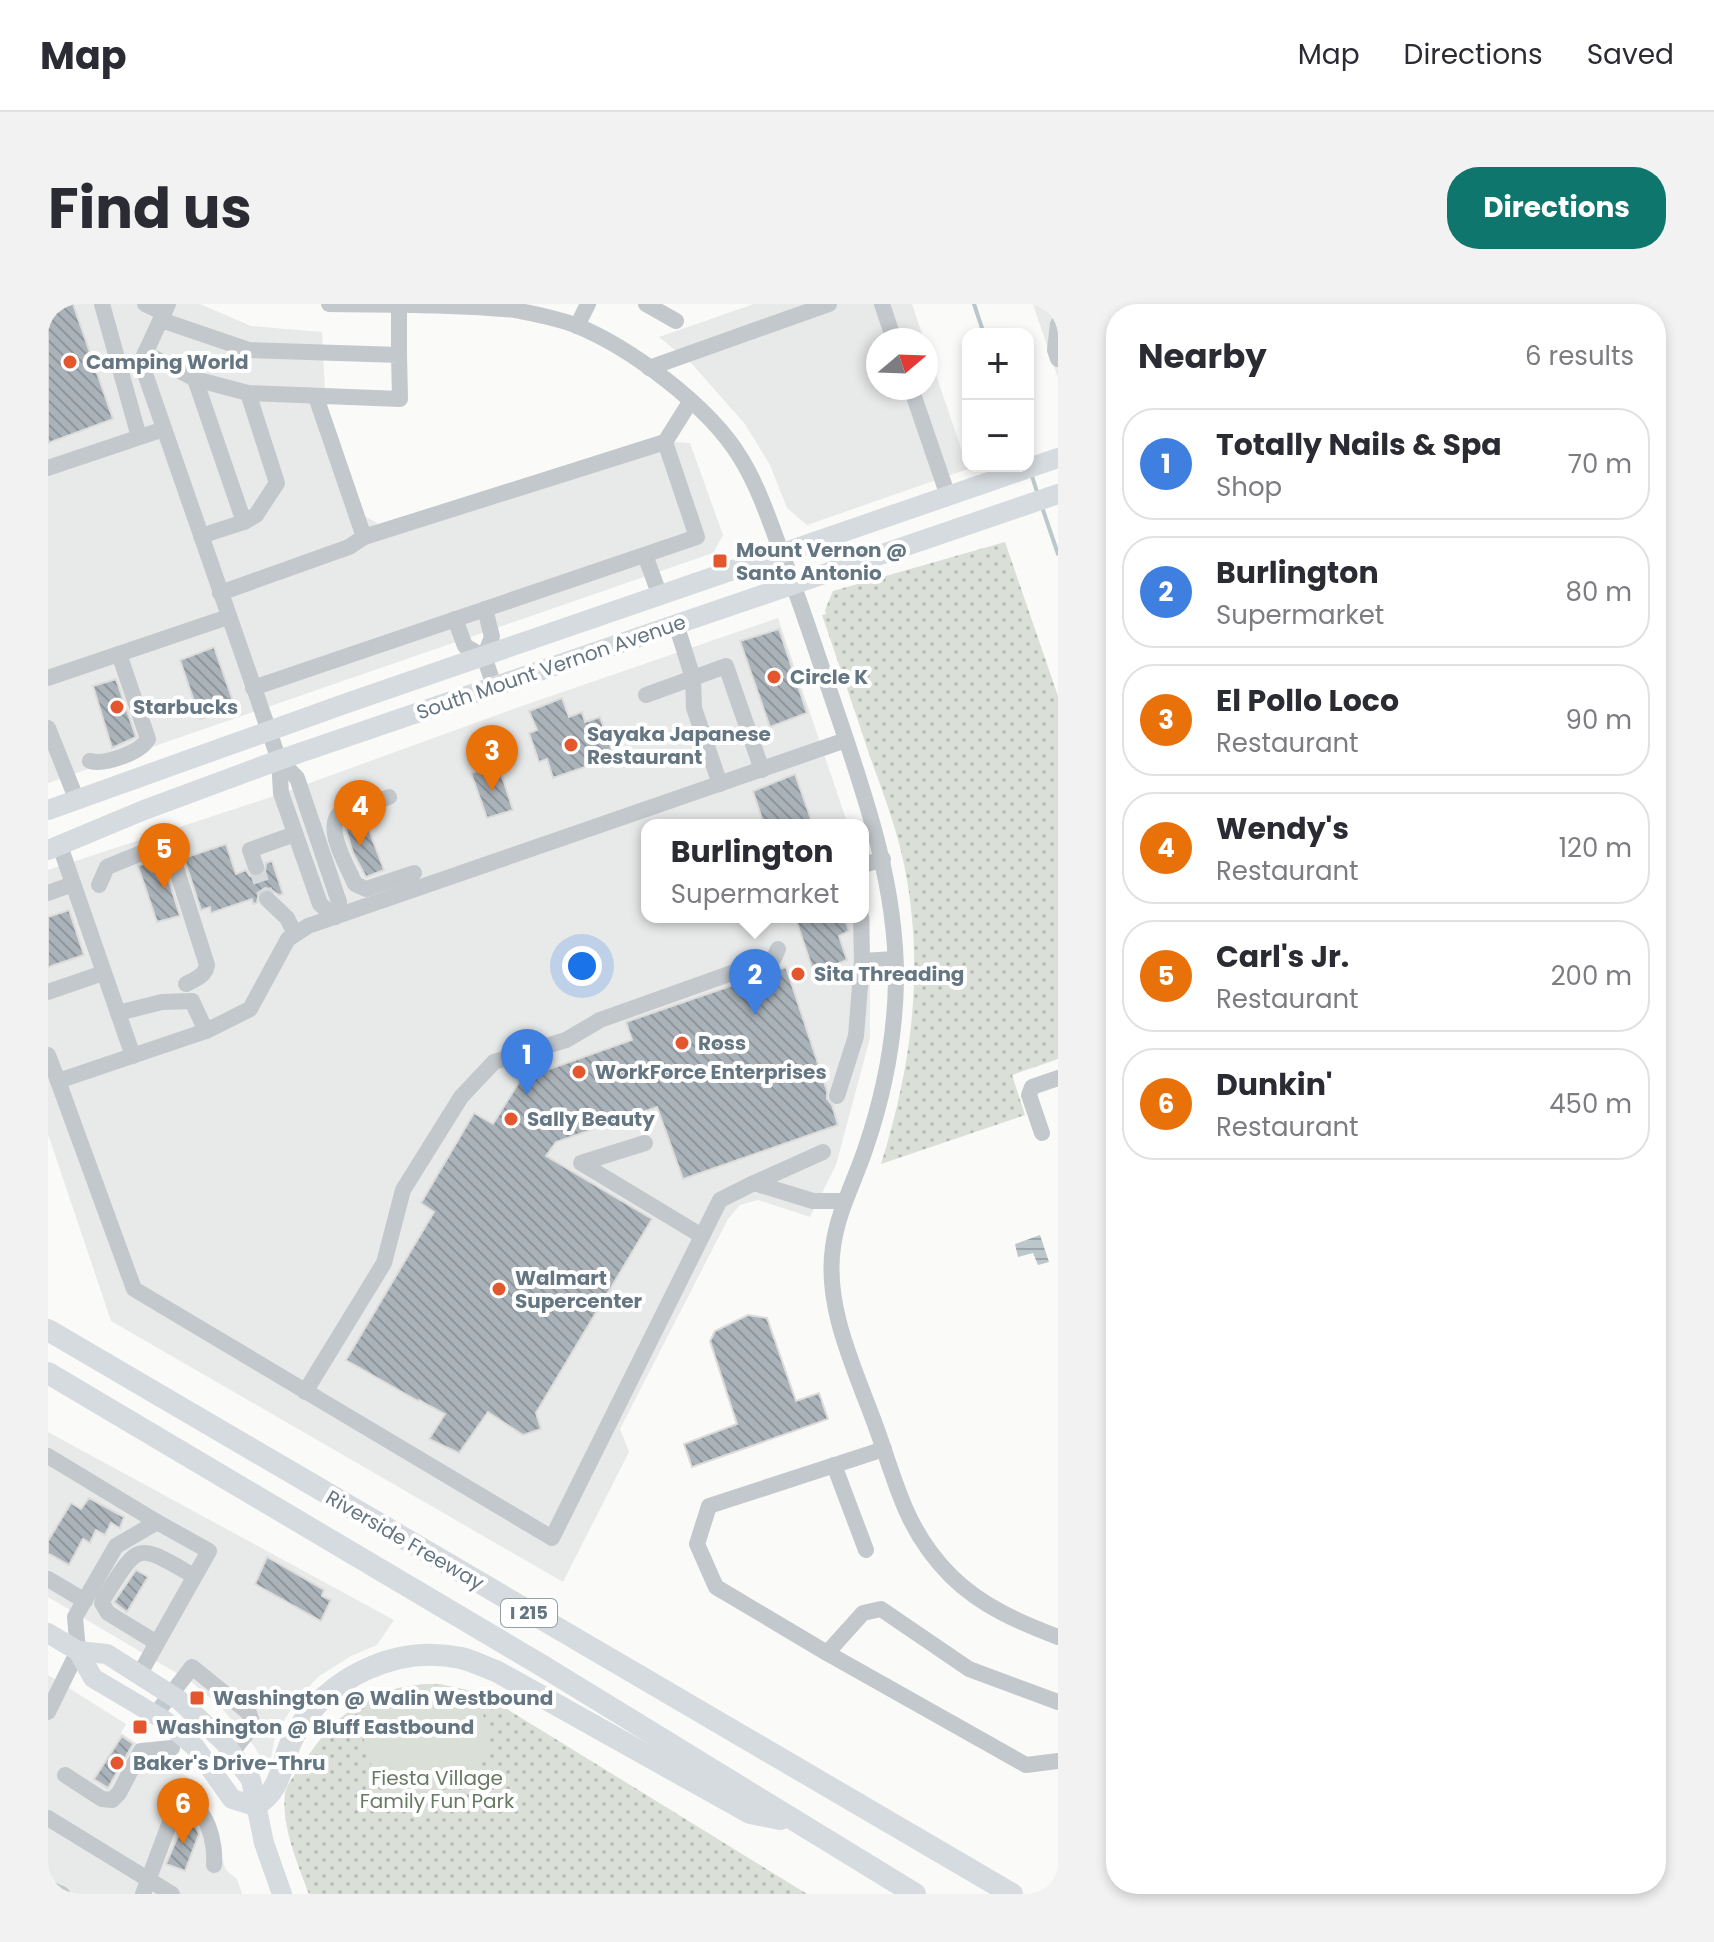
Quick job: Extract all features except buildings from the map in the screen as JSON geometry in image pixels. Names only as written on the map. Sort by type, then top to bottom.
[{"type":"highway","name":"Riverside Freeway","points":[[48,1330],[1012,1894]]},
{"type":"highway","name":"Riverside Freeway","points":[[48,1373],[541,1665],[915,1894]]},
{"type":"highway","points":[[255,1806],[268,1798],[278,1783],[284,1757],[295,1734],[314,1707],[337,1686],[363,1670],[393,1659],[424,1655],[462,1658],[496,1671],[750,1813],[793,1821]]},
{"type":"main road","name":"South Mount Vernon Avenue","points":[[48,810],[1053,460]]},
{"type":"main road","name":"South Mount Vernon Avenue","points":[[54,848],[144,810],[279,760],[1058,494]]},
{"type":"main road","points":[[48,1633],[78,1651],[107,1654],[169,1694],[206,1724],[232,1752],[251,1780],[264,1843],[282,1894]]},
{"type":"main road","points":[[78,1651],[93,1678],[155,1715],[195,1747],[232,1799],[255,1806]]},
{"type":"street","points":[[102,304],[139,437]]},
{"type":"street","points":[[145,304],[249,350],[399,355]]},
{"type":"street","points":[[329,304],[472,305],[514,310],[577,326],[627,352],[690,402],[726,437],[752,479],[782,553],[846,740],[883,859],[894,920],[891,1042],[880,1101],[865,1150],[843,1201],[832,1254],[834,1296],[845,1340],[907,1511],[927,1548],[952,1577],[983,1603],[1058,1637]]},
{"type":"street","points":[[577,326],[588,304]]},
{"type":"street","points":[[646,304],[676,321]]},
{"type":"street","points":[[649,368],[829,304]]},
{"type":"street","points":[[882,304],[890,328]]},
{"type":"street","points":[[145,353],[195,379],[248,393],[400,399],[399,305]]},
{"type":"street","points":[[164,312],[141,362],[279,760],[281,793],[295,834],[320,904],[335,917]]},
{"type":"street","points":[[1058,324],[1055,350],[1058,359]]},
{"type":"street","points":[[195,379],[244,522]]},
{"type":"street","points":[[201,536],[256,515],[277,483],[248,393]]},
{"type":"street","points":[[316,397],[364,537]]},
{"type":"street","points":[[915,400],[948,496]]},
{"type":"street","points":[[220,593],[349,547],[364,537],[665,442],[690,402]]},
{"type":"street","points":[[48,468],[164,429]]},
{"type":"street","points":[[253,688],[697,537],[665,442]]},
{"type":"street","points":[[645,555],[660,596]]},
{"type":"street","points":[[484,657],[492,637],[485,609]]},
{"type":"street","points":[[48,678],[228,617]]},
{"type":"street","points":[[455,619],[465,646],[484,657],[495,688]]},
{"type":"street","points":[[676,624],[693,678],[694,708],[720,784]]},
{"type":"street","points":[[90,761],[98,763],[143,748],[148,739],[119,654]]},
{"type":"street","points":[[646,695],[726,666],[762,770]]},
{"type":"street","points":[[48,728],[76,798]]},
{"type":"street","points":[[58,1081],[206,1031],[250,1009],[288,939],[308,926],[846,740]]},
{"type":"street","points":[[279,760],[297,778],[339,902],[335,917]]},
{"type":"street","points":[[389,797],[339,814],[333,829],[355,884],[360,887],[366,889],[414,873]]},
{"type":"street","points":[[256,867],[250,850],[295,834]]},
{"type":"street","points":[[99,885],[107,867],[156,847],[170,849],[207,965],[199,978],[186,984]]},
{"type":"street","points":[[54,848],[73,884],[133,1056]]},
{"type":"street","points":[[869,863],[883,859]]},
{"type":"street","points":[[48,893],[73,884]]},
{"type":"street","points":[[267,899],[287,918],[295,934]]},
{"type":"street","points":[[837,1096],[856,1036],[862,961],[861,923]]},
{"type":"street","points":[[305,1392],[384,1263],[403,1190],[461,1097],[494,1062],[566,1040],[600,1020],[774,958],[778,949]]},
{"type":"street","points":[[862,961],[895,959]]},
{"type":"street","points":[[48,992],[103,973]]},
{"type":"street","points":[[118,1013],[162,1002],[192,1001],[206,1031]]},
{"type":"street","points":[[48,1055],[134,1289],[552,1538],[720,1200],[823,1152]]},
{"type":"street","points":[[1042,1133],[1029,1095],[1032,1087],[1058,1078]]},
{"type":"street","points":[[645,1143],[581,1163],[702,1236]]},
{"type":"street","points":[[754,1183],[813,1201],[843,1201]]},
{"type":"street","points":[[813,1201],[837,1221]]},
{"type":"street","points":[[884,1449],[709,1506],[697,1544],[716,1587],[1026,1765],[1058,1761]]},
{"type":"street","points":[[48,1456],[209,1551],[139,1675]]},
{"type":"street","points":[[834,1465],[866,1550]]},
{"type":"street","points":[[48,1712],[78,1651],[75,1617],[116,1546],[157,1522]]},
{"type":"street","points":[[157,1643],[108,1613],[102,1603],[104,1598],[128,1560],[144,1552],[161,1557],[194,1576]]},
{"type":"street","points":[[48,1579],[85,1601]]},
{"type":"street","points":[[827,1653],[863,1613],[881,1609],[969,1669],[1058,1702]]},
{"type":"street","points":[[155,1715],[192,1667],[249,1713],[253,1725],[232,1752],[212,1767]]},
{"type":"street","points":[[65,1775],[102,1799],[112,1800],[119,1793],[141,1751],[172,1748]]},
{"type":"street","points":[[146,1887],[173,1814],[182,1805],[194,1805],[200,1810],[216,1852],[214,1865]]},
{"type":"street","points":[[48,1818],[146,1887],[172,1894]]},
{"type":"street","points":[[48,1888],[62,1894]]},
{"type":"shaded area","points":[[48,304],[200,304],[251,326],[322,332],[326,410],[363,515],[380,525],[645,440],[690,443],[723,535],[713,553],[48,783]]},
{"type":"shaded area","points":[[754,304],[912,304],[920,328],[866,328],[866,400],[938,400],[938,380],[962,451],[962,471],[807,525],[787,508],[770,465],[745,424],[692,364],[659,337]]},
{"type":"shaded area","points":[[1033,304],[1058,304],[1058,378]]},
{"type":"shaded area","points":[[778,618],[846,819],[641,819],[641,923],[869,923],[869,915],[870,919],[870,1038],[836,1165],[810,1217],[758,1200],[740,1205],[728,1219],[620,1429],[629,1452],[563,1582],[111,1321],[48,1134],[48,870],[274,796]]},
{"type":"shaded area","points":[[1040,1235],[1049,1262],[1038,1265],[1033,1253],[1018,1257],[1015,1244]]},
{"type":"shaded area","points":[[48,1432],[394,1620],[377,1645],[351,1656],[318,1677],[299,1698],[276,1732],[270,1763],[265,1764],[219,1705],[190,1681],[48,1597]]},
{"type":"shaded area","points":[[48,1675],[126,1724],[121,1733],[187,1777],[206,1811],[226,1870],[237,1879],[242,1894],[48,1894]]},
{"type":"green space","points":[[1005,542],[1058,696],[1058,1059],[1012,1075],[1025,1115],[881,1164],[901,1090],[912,1016],[914,941],[910,903],[893,822],[822,615],[826,614],[833,591]]},
{"type":"green space","points":[[427,1684],[451,1687],[471,1698],[484,1718],[488,1741],[479,1765],[417,1811],[389,1791],[371,1765],[363,1734],[363,1717],[365,1699],[398,1688]]},
{"type":"green space","name":"Fiesta Village Family Fun Park","points":[[440,1684],[481,1693],[807,1894],[309,1894],[291,1845],[286,1818],[285,1793],[290,1781],[330,1728],[360,1704],[396,1689]]},
{"type":"waterway","points":[[974,304],[982,328]]},
{"type":"waterway","points":[[1031,473],[1038,495]]},
{"type":"waterway","points":[[1042,507],[1058,554]]},
{"type":"tunnel","points":[[256,867],[267,899]]},
{"type":"place","name":"Camping World","points":[[70,362]]},
{"type":"place","name":"Mount Vernon @ Santo Antonio","points":[[720,561]]},
{"type":"place","name":"Circle K","points":[[774,677]]},
{"type":"place","name":"Starbucks","points":[[117,707]]},
{"type":"place","name":"Sayaka Japanese Restaurant","points":[[571,745]]},
{"type":"place","name":"El Pollo Loco","points":[[492,791]]},
{"type":"place","name":"Wendy's","points":[[360,846]]},
{"type":"place","name":"Carl's Jr.","points":[[164,889]]},
{"type":"place","name":"Sita Threading","points":[[798,974]]},
{"type":"place","name":"Burlington","points":[[755,1015]]},
{"type":"place","name":"Ross","points":[[682,1043]]},
{"type":"place","name":"WorkForce Enterprises","points":[[579,1072]]},
{"type":"place","name":"Totally Nails & Spa","points":[[527,1095]]},
{"type":"place","name":"Sally Beauty","points":[[511,1119]]},
{"type":"place","name":"Walmart Supercenter","points":[[499,1289]]},
{"type":"place","name":"Washington @ Walin Westbound","points":[[197,1698]]},
{"type":"place","name":"Washington @ Bluff Eastbound","points":[[140,1727]]},
{"type":"place","name":"Baker's Drive-Thru","points":[[117,1763]]},
{"type":"place","name":"Dunkin'","points":[[183,1844]]}]
